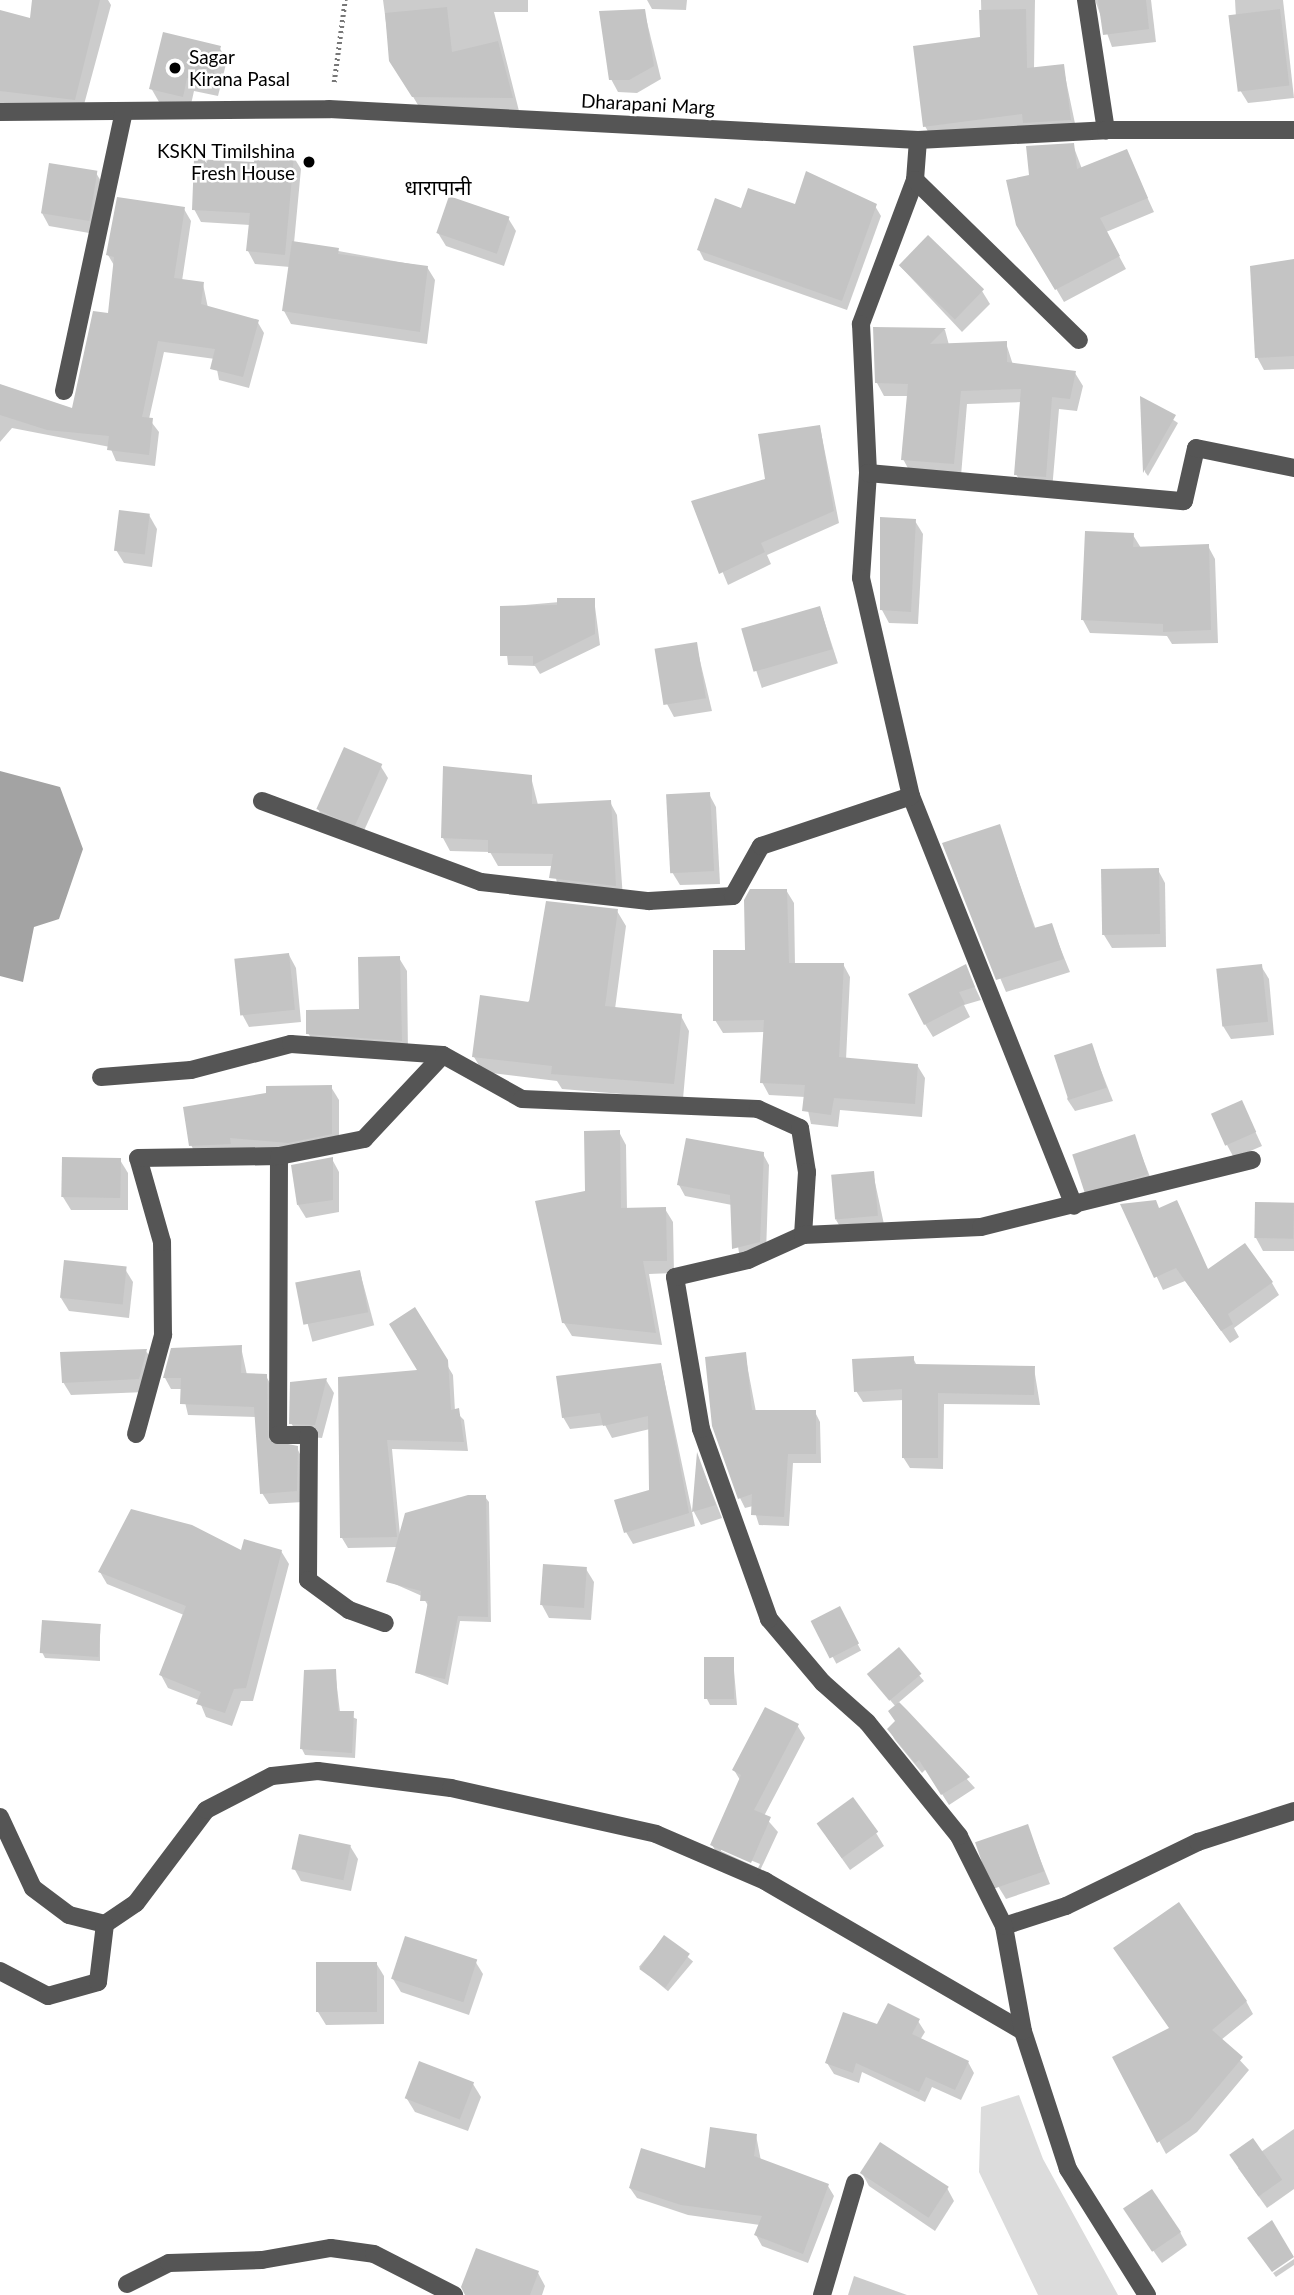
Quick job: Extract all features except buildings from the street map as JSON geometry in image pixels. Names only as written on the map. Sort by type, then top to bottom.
[{"type":"street","points":[[1086,0],[1106,130]]},
{"type":"street","name":"Dharapani Marg","points":[[0,112],[329,109],[918,139],[1106,130],[1294,130]]},
{"type":"street","points":[[64,391],[124,111]]},
{"type":"street","points":[[918,139],[915,180],[861,324],[868,474],[861,578],[911,796],[1074,1206]]},
{"type":"street","points":[[915,180],[1079,340]]},
{"type":"street","points":[[868,474],[1184,501],[1196,448],[1294,468]]},
{"type":"street","points":[[262,801],[481,882],[649,901],[733,895],[761,846],[911,796]]},
{"type":"street","points":[[101,1077],[191,1070],[290,1044],[443,1055],[522,1099],[758,1110],[800,1128],[803,1235]]},
{"type":"street","points":[[136,1434],[163,1335],[162,1242],[138,1158],[279,1156],[363,1139],[443,1055]]},
{"type":"street","points":[[279,1156],[278,1435],[309,1435],[308,1580],[349,1610],[385,1623]]},
{"type":"street","points":[[1147,2295],[1068,2169],[1023,2031],[1004,1926],[959,1836],[867,1722],[822,1683],[769,1619],[701,1429],[676,1277],[748,1261],[803,1235],[981,1227],[1074,1206],[1194,1170],[1252,1160]]},
{"type":"street","points":[[0,1818],[33,1888],[69,1915],[105,1924],[136,1903],[206,1810],[272,1776],[318,1771],[451,1788],[656,1834],[765,1881],[1023,2031]]},
{"type":"street","points":[[1004,1926],[1066,1906],[1198,1842],[1294,1811]]},
{"type":"street","points":[[0,1971],[48,1996],[98,1982],[105,1924]]},
{"type":"street","points":[[822,2295],[855,2183]]},
{"type":"street","points":[[127,2284],[169,2263],[262,2260],[331,2248],[374,2253],[454,2295]]},
{"type":"path","points":[[329,109],[345,0]]},
{"type":"shaded area","points":[[0,771],[60,787],[83,849],[59,919],[34,927],[23,982],[0,976]]},
{"type":"shaded area","points":[[1019,2095],[1043,2159],[1118,2295],[1038,2295],[979,2172],[981,2107]]},
{"type":"place","name":"Sagar Kirana Pasal","points":[[175,68]]},
{"type":"place","name":"KSKN Timilshina Fresh House","points":[[309,162]]},
{"type":"district","name":"धारापानी","points":[[438,187]]}]
